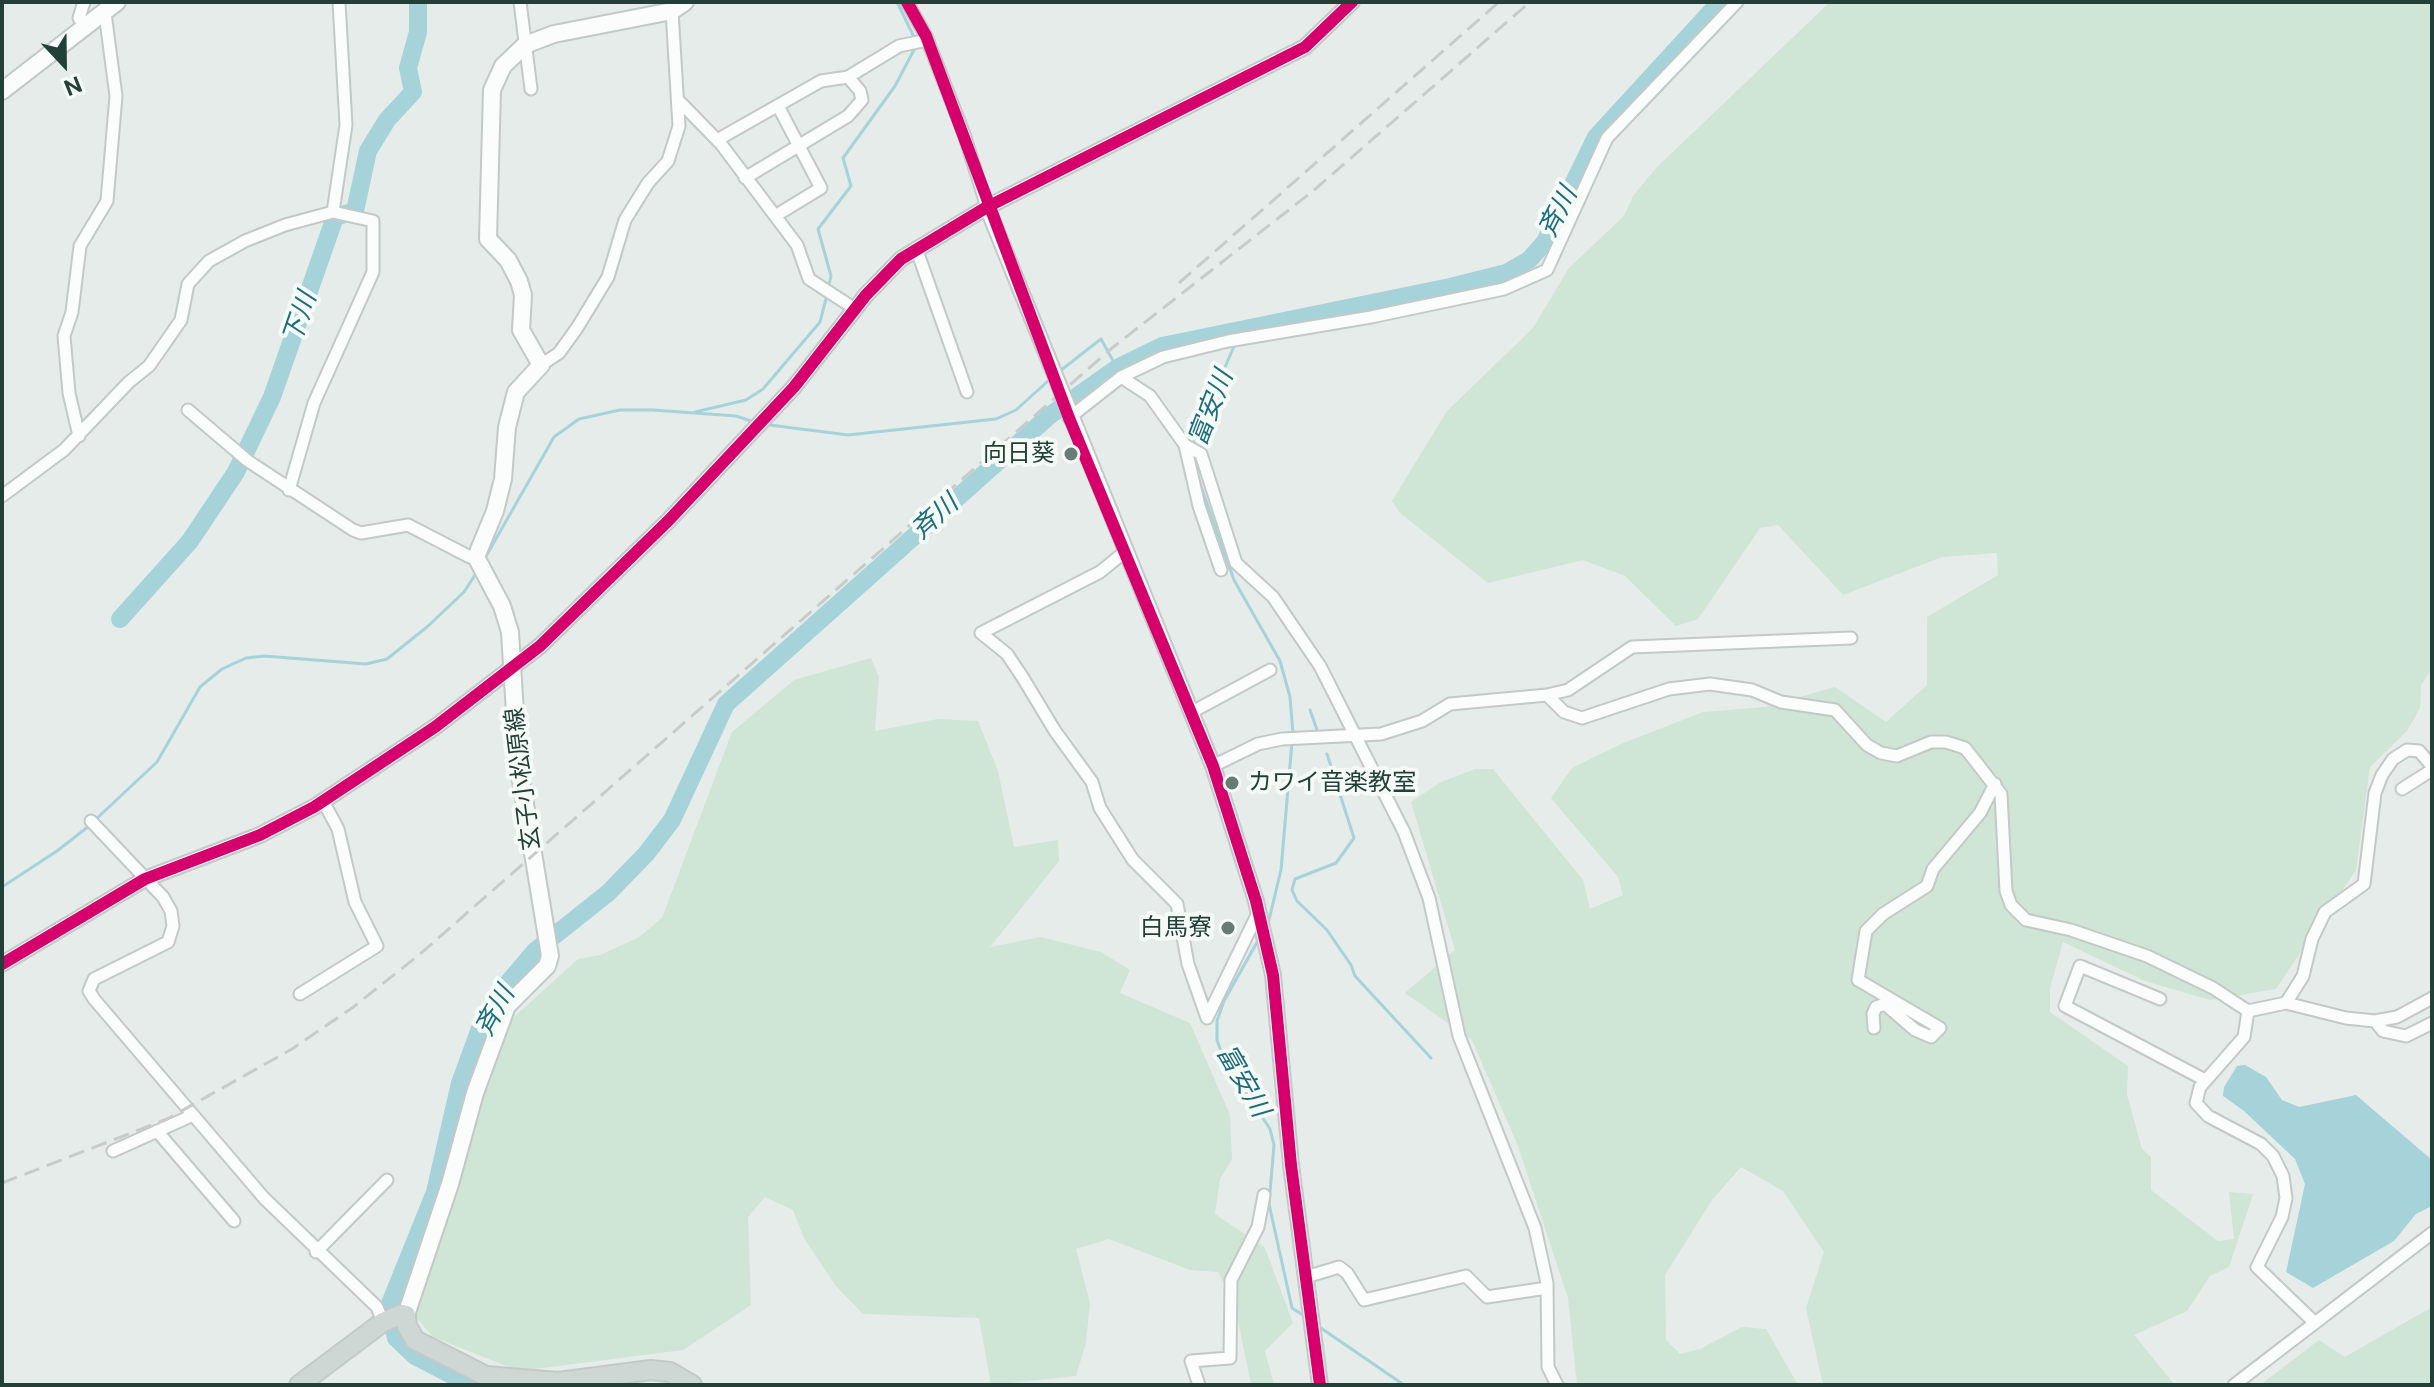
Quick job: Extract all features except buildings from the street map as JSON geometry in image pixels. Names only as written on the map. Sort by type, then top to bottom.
[{"type":"main road","points":[[476,557],[500,490],[507,427],[516,392],[541,365],[521,330],[523,295],[519,281],[508,260],[488,239],[492,90],[503,66],[525,45],[554,34],[679,6]]},
{"type":"main road","points":[[2,91],[111,7]]},
{"type":"main road","name":"玄子小松原線","points":[[404,1315],[450,1184],[475,1093],[507,1006],[547,966],[550,951],[518,762],[510,632],[502,606],[476,557]]},
{"type":"main road","points":[[299,1385],[383,1322],[404,1315],[415,1340],[488,1380],[558,1382],[651,1370],[670,1372],[692,1385]]},
{"type":"street","points":[[84,2],[79,18],[86,29]]},
{"type":"street","points":[[333,212],[346,125],[339,2]]},
{"type":"street","points":[[520,2],[531,89]]},
{"type":"street","points":[[907,2],[927,40],[964,134],[987,207],[1069,418],[1127,550],[1213,766],[1258,908],[1268,948],[1320,1385]]},
{"type":"street","points":[[2,964],[145,879],[260,835],[323,801],[424,735],[513,669],[731,455],[794,387],[855,309],[916,248],[987,207],[1305,47],[1336,9],[1352,2]]},
{"type":"street","points":[[1069,418],[1121,377],[1163,357],[1228,341],[1252,339],[1504,289],[1547,270],[1607,138],[1737,2]]},
{"type":"street","points":[[541,365],[559,353],[608,277],[625,220],[648,183],[668,161],[679,126],[679,6]]},
{"type":"street","points":[[79,436],[69,393],[64,336],[72,312],[80,246],[107,201],[116,96],[111,7]]},
{"type":"street","points":[[717,140],[821,81],[848,77],[899,46],[927,40]]},
{"type":"street","points":[[745,178],[848,116],[862,100],[848,77]]},
{"type":"street","points":[[678,100],[717,140],[797,245],[809,279],[855,309]]},
{"type":"street","points":[[775,216],[821,188],[778,106]]},
{"type":"street","points":[[2,496],[79,436],[129,382],[149,366],[169,341],[187,304],[188,284],[209,261],[245,241],[285,225],[333,212],[373,221],[373,272],[314,403],[289,490]]},
{"type":"street","points":[[916,248],[967,392]]},
{"type":"street","points":[[1121,377],[1150,396],[1185,445],[1199,506],[1221,570]]},
{"type":"street","points":[[188,410],[289,490],[361,533],[408,525],[470,557],[476,557]]},
{"type":"street","points":[[1185,445],[1201,454],[1236,563],[1273,597],[1335,689],[1395,811],[1429,898],[1459,1036],[1535,1228],[1547,1288],[1548,1367],[1557,1385]]},
{"type":"street","points":[[1127,550],[1100,572],[981,633],[1007,654],[1055,731],[1092,782],[1100,808],[1133,860],[1177,904],[1188,964],[1207,1018],[1258,908]]},
{"type":"street","points":[[1213,766],[1258,744],[1282,739],[1357,737],[1422,721],[1450,704],[1547,695],[1568,690],[1632,647],[1851,638]]},
{"type":"street","points":[[1192,712],[1270,670]]},
{"type":"street","points":[[1547,695],[1564,712],[1582,718],[1669,689],[1710,684],[1752,690],[1781,702],[1835,710],[1867,745],[1881,753],[1897,756],[1931,742],[1946,742],[1965,748],[2001,794],[2004,818],[2002,861],[2006,891],[2016,912],[2026,920],[2071,930],[2147,956],[2213,988],[2248,1011],[2286,1003],[2346,1018],[2375,1021],[2397,1017],[2432,998]]},
{"type":"street","points":[[2286,1003],[2303,976],[2312,939],[2325,912],[2364,884],[2375,793],[2382,775],[2393,759],[2407,750],[2419,751],[2432,768],[2402,789]]},
{"type":"street","points":[[1874,1028],[1876,1007],[1885,1004],[1915,1030],[1931,1037],[1940,1028],[1858,980],[1866,931],[1883,914],[1927,886],[1933,869],[1980,813],[1995,784]]},
{"type":"street","points":[[300,994],[377,946],[355,902],[338,829],[323,801]]},
{"type":"street","points":[[91,821],[171,911],[173,926],[168,942],[105,971],[94,979],[89,991],[191,1116],[316,1252],[377,1307],[383,1322]]},
{"type":"street","points":[[2160,999],[2080,966],[2065,1006],[2205,1080]]},
{"type":"street","points":[[2248,1011],[2244,1037],[2205,1080],[2196,1103],[2208,1116],[2261,1144],[2273,1156],[2283,1176],[2286,1198],[2282,1217],[2257,1267],[2314,1322]]},
{"type":"street","points":[[2375,1021],[2383,1031],[2406,1036],[2432,1023]]},
{"type":"street","points":[[113,1151],[191,1116]]},
{"type":"street","points":[[157,1131],[234,1221]]},
{"type":"street","points":[[316,1252],[387,1180]]},
{"type":"street","points":[[1199,1385],[1191,1361],[1230,1358],[1231,1280],[1253,1240],[1264,1195]]},
{"type":"street","points":[[2234,1385],[2432,1233]]},
{"type":"street","points":[[1306,1277],[1339,1267],[1347,1273],[1364,1300],[1466,1276],[1487,1297],[1547,1288]]},
{"type":"green space","points":[[1830,2],[2432,2],[2432,668],[2421,685],[2420,708],[2407,731],[2370,767],[2356,870],[2276,989],[2210,1000],[2145,981],[2063,942],[2050,988],[2050,1012],[2128,1066],[2127,1095],[2142,1149],[2151,1157],[2151,1190],[2218,1241],[2234,1239],[2229,1192],[2253,1194],[2229,1267],[2210,1276],[2187,1311],[2134,1335],[2175,1385],[1823,1385],[1806,1308],[1824,1252],[1783,1191],[1741,1167],[1712,1200],[1665,1275],[1666,1340],[1680,1354],[1700,1349],[1742,1327],[1766,1329],[1798,1385],[1577,1385],[1568,1298],[1518,1146],[1472,1040],[1405,993],[1455,950],[1411,802],[1441,782],[1475,769],[1493,769],[1583,880],[1590,909],[1623,895],[1618,877],[1551,798],[1572,768],[1621,744],[1703,712],[1765,707],[1835,687],[1886,722],[1927,685],[1927,617],[1998,575],[1997,553],[1942,557],[1843,595],[1778,525],[1760,528],[1698,619],[1676,626],[1625,576],[1583,560],[1488,583],[1400,513],[1392,501],[1447,411],[1533,328],[1569,268],[1624,216],[1633,196],[1656,168]]},
{"type":"green space","points":[[871,658],[879,677],[875,731],[938,719],[978,721],[998,771],[1014,847],[1058,840],[1059,861],[990,947],[1041,937],[1101,952],[1130,970],[1120,993],[1190,1023],[1230,1115],[1232,1159],[1220,1179],[1215,1214],[1265,1248],[1293,1323],[1265,1351],[1274,1385],[1251,1385],[1235,1305],[1218,1272],[1190,1270],[1109,1239],[1076,1249],[1090,1303],[1086,1343],[1076,1376],[991,1385],[979,1318],[863,1314],[836,1286],[804,1238],[793,1210],[765,1197],[748,1217],[751,1305],[683,1350],[519,1371],[433,1337],[413,1314],[454,1200],[503,1027],[578,959],[600,955],[638,938],[662,918],[732,732],[794,680]]},
{"type":"green space","points":[[2432,1307],[2432,1385],[2260,1385],[2319,1340],[2345,1357]]},
{"type":"water","points":[[2245,1065],[2266,1077],[2282,1100],[2299,1107],[2356,1095],[2432,1160],[2432,1206],[2416,1214],[2394,1241],[2313,1288],[2286,1272],[2305,1184],[2295,1159],[2244,1111],[2223,1096],[2224,1087],[2237,1066]]},
{"type":"waterway","name":"下川","points":[[120,619],[190,541],[236,472],[272,397],[335,217],[355,211],[368,151],[387,120],[413,92],[408,68],[418,32],[418,2]]},
{"type":"waterway","points":[[897,2],[914,37]]},
{"type":"waterway","name":"斉川","points":[[471,1385],[415,1356],[396,1338],[389,1306],[435,1192],[460,1083],[482,1023],[495,998],[535,951],[608,893],[646,854],[672,820],[726,704],[1049,416],[1117,368],[1162,346],[1450,287],[1506,273],[1529,260],[1545,242],[1596,137],[1720,2]]},
{"type":"waterway","points":[[828,288],[831,276],[818,229],[851,186],[843,158],[895,86],[915,48]]},
{"type":"waterway","points":[[695,412],[746,400],[763,389],[820,322],[827,295]]},
{"type":"waterway","points":[[1060,371],[1101,339],[1117,368]]},
{"type":"waterway","name":"富安川","points":[[1192,444],[1235,344]]},
{"type":"waterway","points":[[770,425],[848,435],[996,419],[1016,410],[1048,381]]},
{"type":"waterway","points":[[485,558],[554,437],[579,419],[620,410],[653,410],[736,416],[751,421]]},
{"type":"waterway","name":"富安川","points":[[1198,478],[1234,580],[1280,661],[1290,697],[1293,734]]},
{"type":"waterway","points":[[94,821],[157,762],[200,687],[222,669],[246,658],[264,656],[366,664],[387,659],[464,592],[477,572]]},
{"type":"waterway","points":[[1310,710],[1317,730]]},
{"type":"waterway","name":"富安川","points":[[1268,924],[1281,870],[1292,742]]},
{"type":"waterway","points":[[1327,754],[1354,838],[1336,863],[1295,879],[1292,890],[1297,901],[1327,930],[1355,976],[1431,1058]]},
{"type":"waterway","points":[[2,887],[89,826]]},
{"type":"waterway","name":"富安川","points":[[1260,937],[1224,1001],[1217,1021],[1217,1040],[1223,1057],[1270,1129],[1274,1145],[1269,1204],[1292,1308],[1306,1317]]},
{"type":"waterway","points":[[381,1312],[389,1306]]},
{"type":"waterway","name":"富安川","points":[[1318,1326],[1404,1385]]},
{"type":"railway","points":[[1179,283],[1499,2]]},
{"type":"railway","points":[[2,1183],[167,1119],[292,1049],[352,1008],[419,955],[1112,348],[1313,191],[1530,2]]},
{"type":"cycle path","points":[[907,2],[926,36],[1069,418],[1213,766],[1256,901],[1273,975],[1291,1165],[1320,1385]]},
{"type":"cycle path","points":[[2,964],[145,879],[260,835],[314,807],[435,727],[540,646],[669,520],[794,387],[866,295],[901,259],[987,207],[1305,47],[1352,2]]},
{"type":"place","name":"向日葵","points":[[1071,454]]},
{"type":"place","name":"カワイ音楽教室","points":[[1232,783]]},
{"type":"place","name":"白馬寮","points":[[1228,928]]}]
